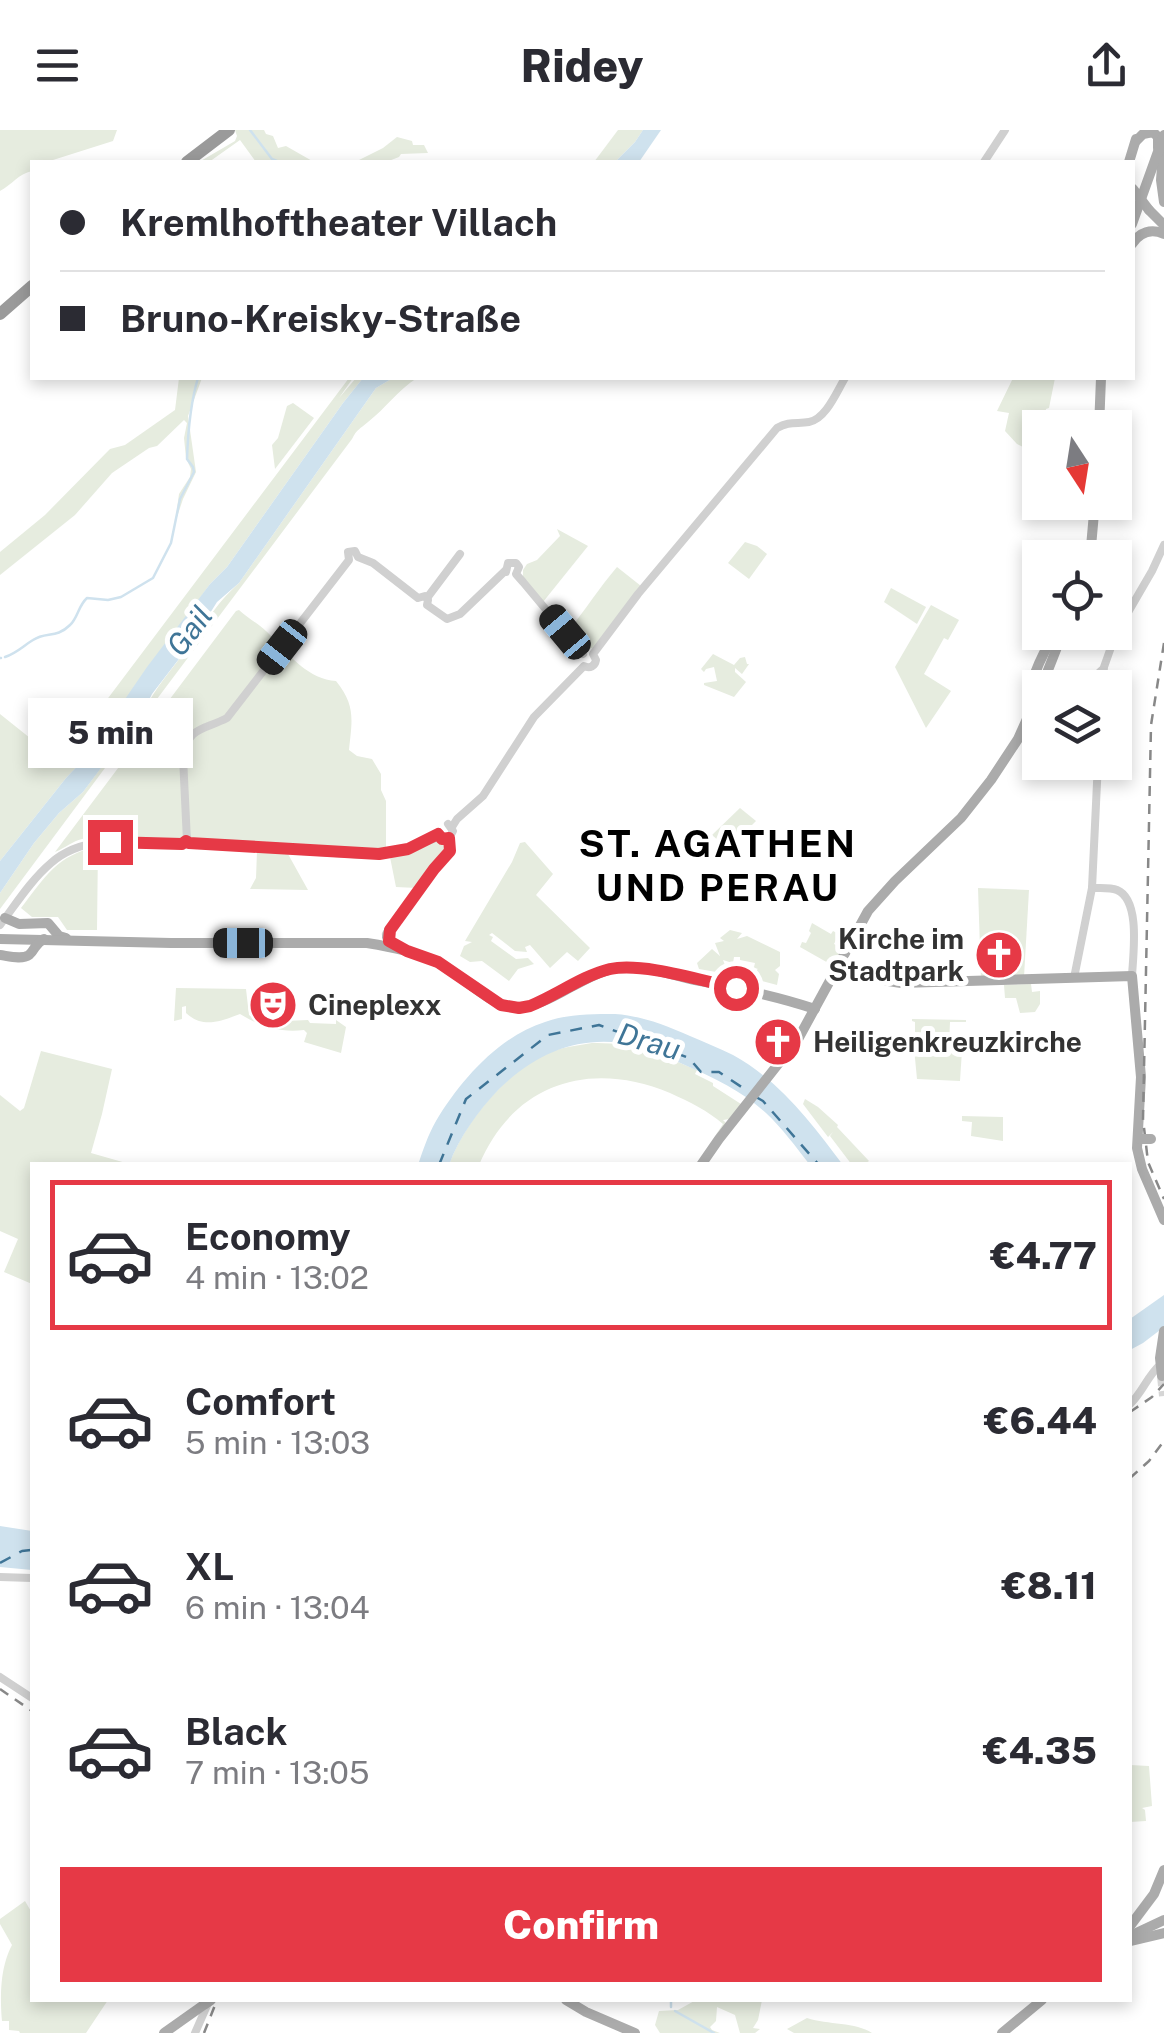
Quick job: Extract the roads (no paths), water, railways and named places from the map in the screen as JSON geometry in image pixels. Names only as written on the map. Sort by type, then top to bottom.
[{"type":"highway","points":[[180,160],[225,131]]},
{"type":"highway","points":[[189,160],[225,131]]},
{"type":"highway","points":[[0,310],[30,284]]},
{"type":"main road","points":[[1130,160],[1142,130]]},
{"type":"main road","points":[[1136,142],[1146,132],[1156,134],[1155,164]]},
{"type":"main road","points":[[1135,216],[1164,135]]},
{"type":"main road","points":[[1164,150],[1164,202]]},
{"type":"main road","points":[[1135,191],[1164,225]]},
{"type":"main road","points":[[1135,240],[1147,232],[1164,234]]},
{"type":"main road","points":[[1099,410],[1100,380]]},
{"type":"main road","points":[[703,1162],[791,1052],[874,903],[961,818],[1022,736]]},
{"type":"main road","points":[[3,922],[45,922],[59,936],[79,940]]},
{"type":"main road","points":[[0,954],[24,957],[50,935],[52,927]]},
{"type":"main road","points":[[390,930],[392,944],[407,951]]},
{"type":"main road","points":[[4,939],[377,944],[438,962],[501,1005],[519,1008],[537,1004],[603,972],[628,967],[758,992],[815,1009]]},
{"type":"main road","points":[[4,939],[29,943],[32,950]]},
{"type":"main road","points":[[837,969],[901,983],[1132,976],[1142,1169],[1164,1220]]},
{"type":"main road","points":[[1142,1139],[1164,1138]]},
{"type":"main road","points":[[1161,1370],[1164,1331]]},
{"type":"main road","points":[[1132,1924],[1161,1884]]},
{"type":"main road","points":[[1132,1938],[1164,1917],[1156,1909],[1161,1884]]},
{"type":"main road","points":[[1132,1939],[1164,1934]]},
{"type":"main road","points":[[174,2031],[207,2002]]},
{"type":"main road","points":[[569,2002],[634,2033]]},
{"type":"main road","points":[[1002,2033],[1040,2002]]},
{"type":"street","points":[[985,160],[1005,130]]},
{"type":"street","points":[[588,654],[777,428],[787,422],[808,422],[820,417],[844,380]]},
{"type":"street","points":[[1101,670],[1122,619],[1164,545]]},
{"type":"street","points":[[424,600],[460,554]]},
{"type":"street","points":[[188,842],[185,743],[202,728],[228,718],[353,558],[373,563],[442,617],[460,614],[508,574],[523,582],[596,660],[594,665],[584,666],[534,717],[476,803],[450,826],[439,827],[446,849],[377,944]]},
{"type":"street","points":[[1074,978],[1092,884],[1097,780]]},
{"type":"street","points":[[3,922],[47,867],[71,850],[98,842],[188,842],[366,855],[387,854],[443,837],[453,833],[450,826]]},
{"type":"street","points":[[1092,884],[1112,888],[1124,894],[1130,903],[1132,976]]},
{"type":"street","points":[[1132,1402],[1152,1372],[1161,1370]]},
{"type":"street","points":[[0,1577],[30,1578]]},
{"type":"street","points":[[0,1677],[30,1697]]},
{"type":"street","points":[[195,2033],[207,2002]]},
{"type":"water","points":[[643,130],[661,130],[640,160],[617,160]]},
{"type":"water","name":"Gail","points":[[361,380],[390,380],[376,388],[239,583],[217,602],[143,712],[83,792],[34,843],[0,893],[0,861],[84,759],[147,667],[227,567]]},
{"type":"water","name":"Drau","points":[[615,1014],[644,1019],[728,1052],[750,1065],[794,1104],[841,1162],[808,1162],[766,1113],[718,1081],[644,1048],[599,1042],[563,1048],[530,1064],[484,1106],[450,1162],[419,1162],[446,1106],[482,1062],[528,1029],[553,1019]]},
{"type":"water","points":[[1164,1295],[1164,1327],[1132,1349],[1132,1318]]},
{"type":"water","points":[[0,1526],[30,1531],[30,1570],[0,1567]]},
{"type":"waterway","points":[[250,130],[274,160]]},
{"type":"waterway","points":[[5,657],[38,637],[65,629],[87,598],[121,597],[153,578],[171,543],[180,499],[194,472],[187,449],[198,380]]},
{"type":"waterway","points":[[671,2002],[671,2007]]},
{"type":"waterway","points":[[675,2011],[714,2033]]},
{"type":"tunnel","points":[[1162,1376],[1164,1396]]},
{"type":"railway","points":[[1164,643],[1151,725],[1143,1119],[1148,1162],[1164,1199]]},
{"type":"railway","points":[[1132,1411],[1164,1384]]},
{"type":"railway","points":[[1132,1476],[1164,1441]]},
{"type":"railway","points":[[0,1689],[30,1710]]},
{"type":"railway","points":[[204,2033],[216,2002]]},
{"type":"place","name":"Kirche im Stadtpark","points":[[999,955]]},
{"type":"place","name":"Cineplexx","points":[[273,1005]]},
{"type":"place","name":"Heiligenkreuzkirche","points":[[778,1042]]},
{"type":"district","name":"ST. AGATHEN UND PERAU","points":[[718,866]]}]
